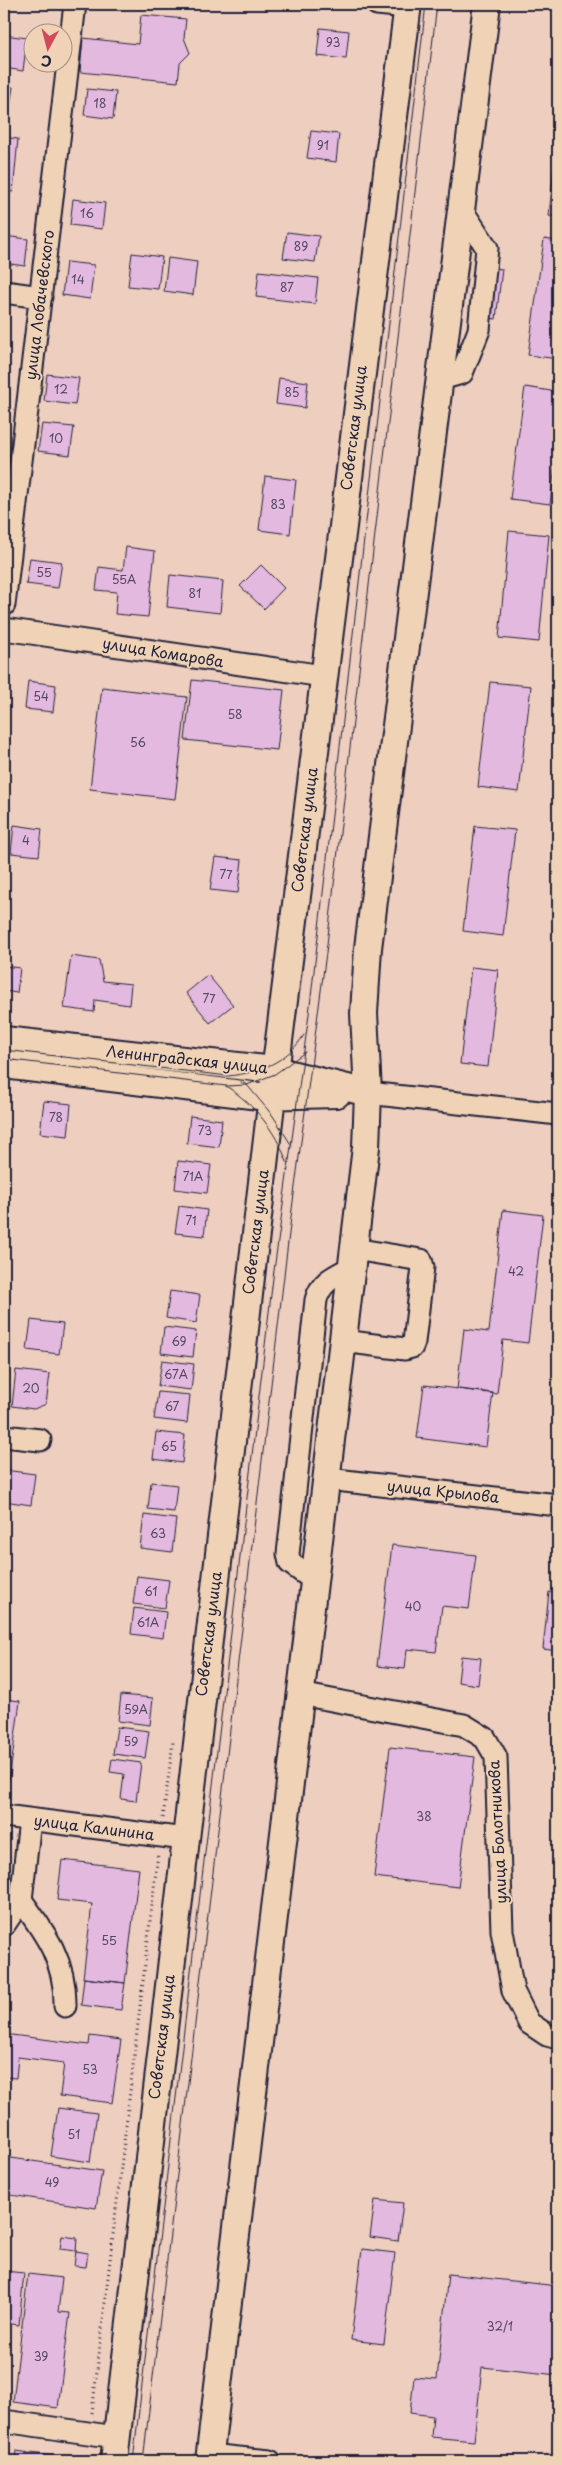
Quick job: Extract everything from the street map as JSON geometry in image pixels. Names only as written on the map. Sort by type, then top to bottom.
[{"type":"main road","points":[[209,2458],[366,1147],[368,1093],[364,1013],[368,948],[487,4]]},
{"type":"main road","name":"Советская улица","points":[[115,2449],[272,1096],[407,5]]},
{"type":"main road","name":"Ленинградская улица","points":[[4,1040],[276,1070],[368,1093]]},
{"type":"main road","name":"Ленинградская улица","points":[[4,1065],[272,1096],[368,1093]]},
{"type":"street","name":"улица Лобачевского","points":[[4,605],[75,4]]},
{"type":"street","points":[[377,4],[407,5]]},
{"type":"street","points":[[4,292],[41,297]]},
{"type":"street","name":"улица Комарова","points":[[4,629],[323,676]]},
{"type":"street","name":"Ленинградская улица","points":[[368,1093],[558,1114]]},
{"type":"street","points":[[315,1581],[290,1563],[288,1554],[316,1300],[319,1289],[326,1280],[353,1258],[421,1260],[423,1267],[412,1347],[406,1348],[343,1341]]},
{"type":"street","points":[[4,1436],[40,1440]]},
{"type":"street","name":"улица Крылова","points":[[327,1479],[558,1505]]},
{"type":"street","name":"улица Болотникова","points":[[300,1694],[464,1725],[485,1738],[496,1757],[502,1931],[513,1991],[529,2023],[547,2035],[558,2038]]},
{"type":"street","name":"улица Калинина","points":[[4,1816],[185,1839]]},
{"type":"street","points":[[4,1925],[21,1900],[30,1820]]},
{"type":"street","points":[[21,1900],[41,1927],[60,1964],[65,1987],[65,2006]]},
{"type":"street","points":[[4,2421],[115,2449]]},
{"type":"street","points":[[209,2458],[270,2461]]},
{"type":"building","points":[[141,15],[186,19],[184,38],[190,53],[180,63],[178,82],[80,72],[83,38],[138,44]]},
{"type":"building","points":[[320,28],[349,31],[346,59],[317,56]]},
{"type":"building","points":[[4,35],[22,37],[22,71],[4,68]]},
{"type":"building","points":[[4,86],[13,87],[9,113],[4,113]]},
{"type":"building","points":[[87,89],[116,92],[113,119],[84,115]]},
{"type":"building","points":[[558,124],[558,217],[549,216]]},
{"type":"building","points":[[311,131],[339,134],[336,162],[307,158]]},
{"type":"building","points":[[4,137],[18,139],[13,192],[4,191]]},
{"type":"building","points":[[73,199],[105,203],[102,229],[70,225]]},
{"type":"building","points":[[287,232],[319,236],[315,262],[283,258]]},
{"type":"building","points":[[4,236],[28,239],[25,266],[4,263]]},
{"type":"building","points":[[544,239],[558,241],[558,359],[528,355]]},
{"type":"building","points":[[132,253],[162,257],[158,289],[128,286]]},
{"type":"building","points":[[168,258],[197,262],[193,295],[164,291]]},
{"type":"building","points":[[66,262],[94,265],[90,299],[62,295]]},
{"type":"building","points":[[479,266],[502,269],[496,319],[473,316]]},
{"type":"building","points":[[259,271],[318,278],[315,304],[256,297]]},
{"type":"building","points":[[47,374],[79,378],[75,405],[44,401]]},
{"type":"building","points":[[279,378],[308,382],[305,408],[276,404]]},
{"type":"building","points":[[525,387],[558,392],[558,444],[550,504],[510,499]]},
{"type":"building","points":[[42,424],[74,427],[70,455],[38,451]]},
{"type":"building","points":[[265,476],[296,480],[290,534],[259,530]]},
{"type":"building","points":[[509,531],[549,535],[539,642],[499,638]]},
{"type":"building","points":[[126,547],[155,551],[148,617],[115,614],[117,592],[96,590],[99,567],[123,570]]},
{"type":"building","points":[[30,558],[62,562],[58,588],[26,584]]},
{"type":"building","points":[[261,565],[284,588],[264,609],[240,586]]},
{"type":"building","points":[[170,575],[223,581],[220,613],[167,607]]},
{"type":"building","points":[[192,680],[284,690],[277,750],[185,740]]},
{"type":"building","points":[[28,681],[56,685],[53,712],[25,709]]},
{"type":"building","points":[[490,682],[531,686],[519,792],[478,787]]},
{"type":"building","points":[[102,687],[187,697],[175,799],[90,789]]},
{"type":"building","points":[[14,825],[42,829],[39,856],[11,853]]},
{"type":"building","points":[[475,826],[515,830],[503,936],[463,931]]},
{"type":"building","points":[[215,857],[242,860],[238,893],[210,890]]},
{"type":"building","points":[[71,956],[99,960],[103,981],[131,984],[129,1005],[95,1000],[94,1012],[64,1008]]},
{"type":"building","points":[[4,966],[20,968],[17,993],[4,991]]},
{"type":"building","points":[[471,967],[498,970],[488,1067],[460,1064]]},
{"type":"building","points":[[208,975],[233,1005],[210,1023],[186,993]]},
{"type":"building","points":[[44,1101],[71,1104],[68,1136],[40,1133]]},
{"type":"building","points":[[190,1116],[222,1120],[219,1147],[187,1143]]},
{"type":"building","points":[[178,1161],[211,1165],[207,1193],[175,1189]]},
{"type":"building","points":[[179,1206],[207,1210],[204,1236],[175,1233]]},
{"type":"building","points":[[503,1210],[543,1215],[528,1343],[503,1340],[497,1394],[457,1389],[464,1329],[489,1332]]},
{"type":"building","points":[[170,1291],[200,1295],[196,1323],[166,1318]]},
{"type":"building","points":[[31,1320],[63,1324],[59,1354],[27,1350]]},
{"type":"building","points":[[164,1327],[196,1331],[193,1357],[161,1353]]},
{"type":"building","points":[[162,1360],[194,1364],[191,1390],[158,1386]]},
{"type":"building","points":[[16,1370],[50,1374],[46,1404],[34,1409],[12,1406]]},
{"type":"building","points":[[424,1385],[493,1393],[486,1447],[417,1438]]},
{"type":"building","points":[[158,1392],[190,1395],[187,1423],[154,1419]]},
{"type":"building","points":[[156,1432],[185,1435],[182,1463],[153,1459]]},
{"type":"building","points":[[4,1470],[35,1474],[31,1505],[4,1501]]},
{"type":"building","points":[[151,1482],[177,1485],[174,1512],[148,1509]]},
{"type":"building","points":[[144,1515],[176,1519],[172,1552],[140,1548]]},
{"type":"building","points":[[392,1545],[476,1555],[469,1609],[442,1606],[436,1652],[407,1649],[405,1669],[377,1666]]},
{"type":"building","points":[[137,1576],[169,1580],[165,1608],[133,1604]]},
{"type":"building","points":[[549,1592],[558,1593],[558,1651],[543,1649]]},
{"type":"building","points":[[134,1608],[166,1612],[163,1638],[131,1634]]},
{"type":"building","points":[[461,1656],[481,1658],[478,1685],[458,1682]]},
{"type":"building","points":[[121,1695],[153,1698],[150,1725],[118,1721]]},
{"type":"building","points":[[4,1699],[20,1701],[9,1781],[4,1780]]},
{"type":"building","points":[[117,1727],[149,1731],[145,1758],[113,1754]]},
{"type":"building","points":[[390,1747],[475,1757],[458,1887],[374,1877]]},
{"type":"building","points":[[112,1759],[141,1763],[136,1801],[121,1799],[124,1774],[110,1772]]},
{"type":"building","points":[[62,1860],[139,1869],[125,1983],[83,1978],[92,1904],[57,1900]]},
{"type":"building","points":[[84,1978],[125,1983],[121,2010],[81,2005]]},
{"type":"building","points":[[4,2034],[89,2045],[90,2036],[121,2040],[112,2103],[60,2096],[64,2063],[18,2057],[16,2078],[4,2077]]},
{"type":"building","points":[[58,2108],[97,2113],[90,2162],[51,2156]]},
{"type":"building","points":[[4,2157],[102,2171],[96,2208],[4,2194]]},
{"type":"building","points":[[375,2200],[403,2203],[398,2241],[370,2237]]},
{"type":"building","points":[[62,2236],[77,2238],[76,2251],[60,2249]]},
{"type":"building","points":[[362,2249],[395,2253],[384,2344],[351,2340]]},
{"type":"building","points":[[76,2251],[88,2253],[86,2267],[74,2266]]},
{"type":"building","points":[[4,2271],[24,2273],[19,2325],[4,2323]]},
{"type":"building","points":[[28,2274],[62,2278],[58,2312],[70,2313],[58,2408],[13,2402]]},
{"type":"building","points":[[448,2274],[558,2286],[558,2375],[482,2367],[474,2441],[431,2437],[433,2416],[410,2413],[414,2377],[437,2379]]},
{"type":"building","points":[[16,2451],[68,2458],[68,2461],[15,2461]]},
{"type":"tram line","points":[[133,2461],[273,1278],[309,1014],[426,4]]},
{"type":"tram line","points":[[143,2461],[291,1217],[326,953],[437,4]]},
{"type":"tram line","points":[[4,1050],[228,1076],[261,1069],[281,1059],[304,1035]]},
{"type":"tram line","points":[[4,1059],[226,1086],[247,1085],[275,1074],[305,1052]]},
{"type":"tram line","points":[[241,1082],[247,1085],[273,1116],[292,1146]]},
{"type":"tram line","points":[[226,1086],[246,1101],[263,1119],[276,1139],[287,1162]]}]
